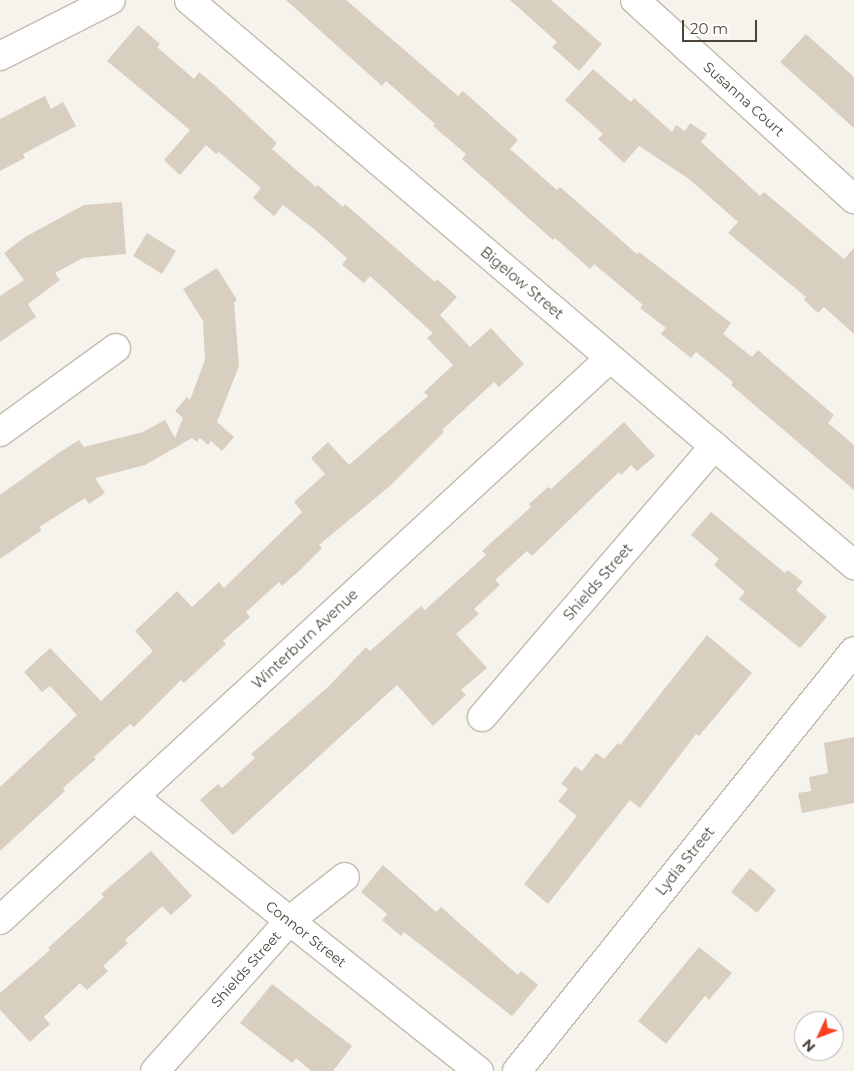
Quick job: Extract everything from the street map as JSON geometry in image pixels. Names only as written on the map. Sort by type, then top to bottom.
[{"type":"street","points":[[0,56],[111,0]]},
{"type":"street","name":"Bigelow Street","points":[[189,0],[854,565]]},
{"type":"street","name":"Susanna Court","points":[[635,0],[854,199]]},
{"type":"street","points":[[0,432],[116,348]]},
{"type":"street","name":"Winterburn Avenue","points":[[0,919],[610,358]]},
{"type":"street","name":"Shields Street","points":[[482,717],[714,446]]},
{"type":"street","name":"Lydia Street","points":[[516,1071],[854,650]]},
{"type":"street","name":"Connor Street","points":[[134,797],[479,1071]]},
{"type":"street","name":"Shields Street","points":[[155,1071],[289,921],[345,877]]},
{"type":"building","points":[[286,0],[346,0],[458,96],[463,91],[518,140],[510,149],[557,190],[560,187],[637,254],[639,252],[731,323],[723,334],[752,357],[758,350],[834,415],[828,423],[854,445],[854,490],[731,385],[733,382],[696,352],[691,358],[661,334],[666,328],[640,308],[643,305],[594,264],[590,269],[555,238],[553,240],[462,159],[466,154],[433,126],[435,124],[386,81],[382,86]]},
{"type":"building","points":[[510,0],[551,0],[602,44],[579,71],[552,47],[557,42]]},
{"type":"building","points":[[138,25],[160,44],[157,47],[194,79],[199,72],[218,88],[277,143],[272,149],[316,187],[318,185],[343,207],[345,204],[435,282],[437,279],[457,297],[440,315],[470,347],[491,328],[524,364],[499,387],[494,382],[442,430],[444,432],[391,485],[319,545],[322,548],[299,571],[282,586],[279,582],[246,612],[250,617],[223,641],[226,644],[184,683],[181,680],[134,727],[130,724],[94,757],[96,759],[63,788],[65,791],[0,851],[0,787],[77,715],[50,686],[42,692],[24,672],[50,648],[101,701],[153,651],[135,631],[177,591],[192,607],[219,582],[224,588],[302,512],[294,502],[325,474],[311,458],[328,442],[349,465],[428,396],[424,392],[453,365],[427,338],[433,333],[370,276],[364,283],[342,265],[347,258],[314,229],[283,205],[274,216],[253,198],[261,188],[219,152],[216,154],[206,145],[180,175],[164,160],[190,130],[107,61]]},
{"type":"building","points":[[806,34],[854,77],[854,128],[780,62]]},
{"type":"building","points":[[593,69],[631,102],[634,98],[672,132],[676,125],[685,131],[690,123],[707,134],[701,142],[760,196],[764,192],[844,259],[854,248],[854,334],[824,307],[818,313],[804,300],[806,297],[728,233],[738,222],[689,179],[639,146],[624,163],[598,139],[603,134],[565,100]]},
{"type":"building","points":[[45,96],[51,109],[63,102],[76,126],[23,154],[25,158],[0,171],[0,119]]},
{"type":"building","points":[[122,202],[126,254],[83,258],[55,273],[60,280],[28,304],[36,317],[0,342],[0,296],[24,280],[4,253],[25,237],[84,205]]},
{"type":"building","points":[[147,233],[176,251],[162,274],[133,256]]},
{"type":"building","points":[[217,268],[237,300],[234,302],[239,366],[217,422],[234,437],[222,451],[211,441],[208,445],[200,438],[197,442],[192,438],[145,465],[95,478],[105,493],[89,504],[85,498],[39,527],[42,530],[0,559],[0,495],[57,454],[79,440],[84,447],[143,432],[165,420],[175,438],[183,418],[175,411],[187,397],[190,400],[205,360],[203,321],[183,289]]},
{"type":"building","points":[[624,422],[655,456],[637,471],[631,465],[621,475],[619,472],[532,556],[527,551],[495,580],[500,585],[474,609],[479,614],[456,634],[487,668],[461,690],[466,695],[433,726],[397,685],[233,835],[200,800],[218,784],[222,788],[255,758],[251,754],[328,687],[366,647],[370,651],[421,606],[425,610],[486,555],[482,551],[531,507],[529,504],[548,487],[551,489]]},
{"type":"building","points":[[711,512],[785,573],[788,570],[803,582],[796,590],[827,617],[800,648],[739,599],[745,592],[714,565],[719,559],[691,535]]},
{"type":"building","points":[[707,635],[752,673],[699,736],[696,734],[640,808],[630,800],[548,904],[524,884],[577,816],[558,801],[568,789],[561,784],[575,766],[582,771],[596,753],[604,759],[618,743],[620,745]]},
{"type":"building","points":[[854,737],[854,803],[802,813],[798,793],[811,791],[809,777],[828,773],[824,743]]},
{"type":"building","points":[[151,851],[192,896],[171,915],[162,906],[125,940],[128,943],[103,966],[108,971],[87,990],[80,983],[44,1017],[50,1024],[30,1042],[0,1010],[0,993],[50,950],[48,948],[104,897],[101,894]]},
{"type":"building","points":[[383,865],[436,912],[441,907],[518,975],[521,971],[538,985],[512,1016],[404,932],[401,936],[382,920],[387,914],[361,892]]},
{"type":"building","points":[[750,868],[776,890],[757,913],[731,892]]},
{"type":"building","points":[[699,947],[732,973],[709,1000],[705,996],[666,1044],[638,1021]]},
{"type":"building","points":[[272,984],[352,1046],[333,1071],[311,1071],[296,1058],[292,1063],[240,1023]]}]
